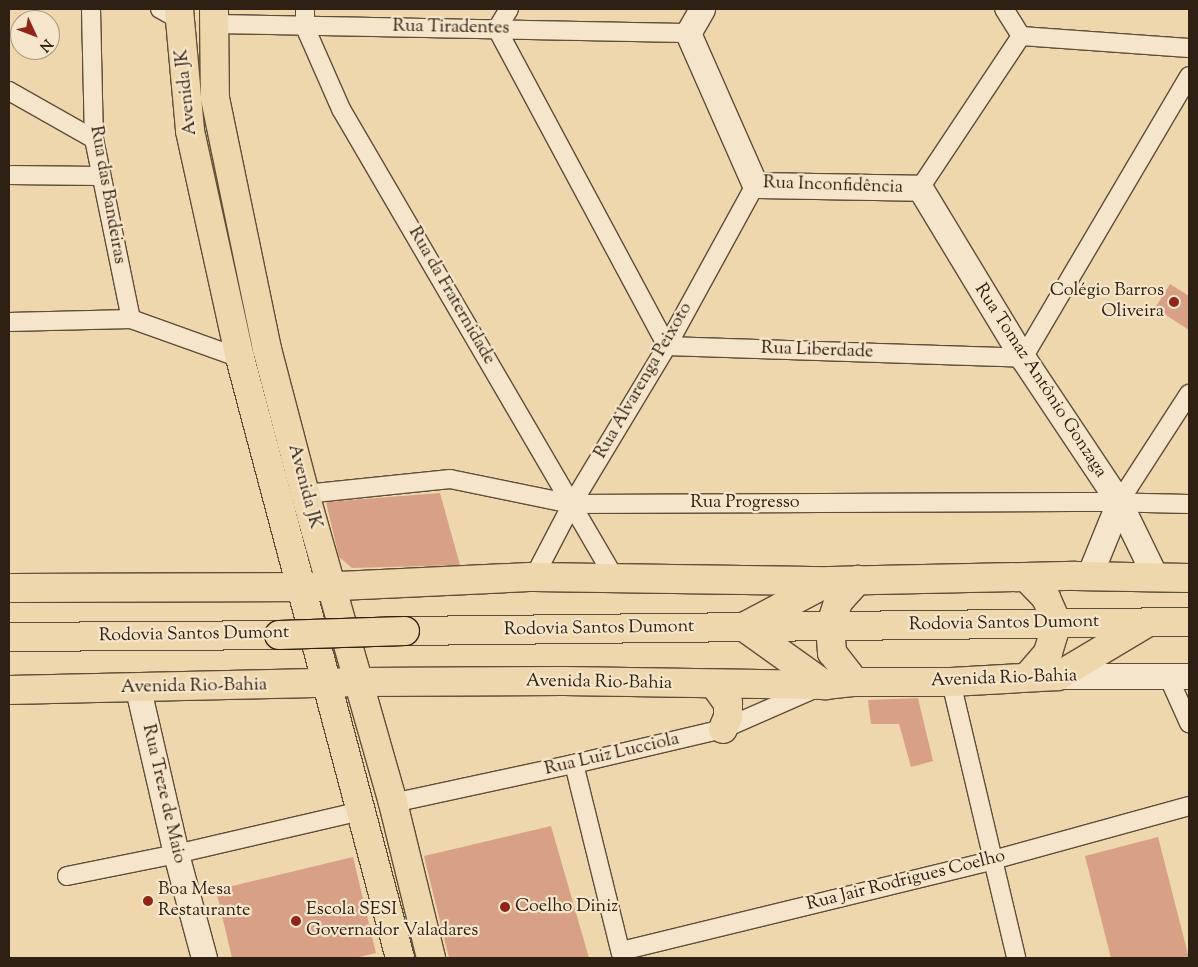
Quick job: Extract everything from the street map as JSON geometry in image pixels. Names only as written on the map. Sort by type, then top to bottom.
[{"type":"main road","name":"Avenida JK","points":[[173,12],[190,131],[240,358],[303,586],[400,958]]},
{"type":"main road","name":"Avenida JK","points":[[214,17],[215,98],[267,349],[305,494],[393,803],[431,958]]},
{"type":"main road","points":[[9,588],[332,586],[534,577],[830,581],[1026,576],[1154,576],[1189,578]]},
{"type":"main road","points":[[1026,576],[1046,598],[1057,623],[1048,653],[1027,677]]},
{"type":"main road","points":[[855,682],[832,653],[830,627],[838,602],[858,580]]},
{"type":"main road","points":[[825,685],[744,627],[830,581]]},
{"type":"main road","points":[[1058,676],[1148,622]]},
{"type":"main road","name":"Rodovia Santos Dumont","points":[[9,637],[1189,622]]},
{"type":"main road","name":"Avenida Rio-Bahia","points":[[9,690],[359,682],[564,681],[825,685],[855,682],[951,682],[1058,676]]},
{"type":"main road","points":[[714,684],[728,704],[728,717],[723,729]]},
{"type":"street","name":"Rua das Bandeiras","points":[[91,9],[94,139],[100,176],[131,319]]},
{"type":"street","name":"Rua da Fraternidade","points":[[305,9],[305,27],[341,109],[614,577]]},
{"type":"street","points":[[305,27],[316,9]]},
{"type":"street","points":[[509,9],[497,29],[667,346]]},
{"type":"street","points":[[688,33],[702,9]]},
{"type":"street","points":[[1004,9],[1021,36],[1189,48]]},
{"type":"street","name":"Rua Tiradentes","points":[[214,17],[305,27],[688,33]]},
{"type":"street","name":"Rua Inconfidência","points":[[688,33],[755,185],[920,188],[1021,36]]},
{"type":"street","points":[[1023,358],[1189,76]]},
{"type":"street","points":[[9,91],[94,139]]},
{"type":"street","points":[[9,175],[100,176]]},
{"type":"street","name":"Rua Alvarenga Peixoto","points":[[534,577],[572,504],[667,346],[755,185]]},
{"type":"street","name":"Rua Tomaz Antônio Gonzaga","points":[[920,188],[1023,358],[1119,502],[1154,576]]},
{"type":"street","points":[[9,322],[131,319],[240,358]]},
{"type":"street","name":"Rua Liberdade","points":[[667,346],[1023,358]]},
{"type":"street","points":[[1089,576],[1119,502],[1189,394]]},
{"type":"street","name":"Rua Progresso","points":[[305,494],[450,479],[572,504],[1119,502],[1189,504]]},
{"type":"street","points":[[1178,675],[1189,723]]},
{"type":"street","name":"Avenida Rio-Bahia","points":[[1058,676],[1178,675]]},
{"type":"street","points":[[951,682],[1016,958]]},
{"type":"street","name":"Rua Luiz Lucciola","points":[[393,803],[574,764],[723,729],[825,685]]},
{"type":"street","name":"Rua Treze de Maio","points":[[138,688],[176,854],[204,958]]},
{"type":"street","points":[[574,764],[622,955]]},
{"type":"street","name":"Rua Jair Rodrigues Coelho","points":[[622,955],[993,860],[1189,806]]},
{"type":"street","points":[[67,876],[176,854],[361,810]]},
{"type":"building","name":"Colégio Barros Oliveira","points":[[1170,284],[1189,296],[1189,330],[1155,308]]},
{"type":"building","points":[[440,493],[460,565],[352,568],[339,557],[326,502]]},
{"type":"building","points":[[918,698],[933,761],[911,767],[899,724],[871,724],[868,700]]},
{"type":"building","name":"Coelho Diniz","points":[[551,826],[589,958],[449,958],[424,856]]},
{"type":"building","points":[[1158,837],[1189,958],[1111,958],[1085,856]]},
{"type":"building","name":"Escola SESI Governador Valadares","points":[[353,857],[376,953],[355,958],[232,958],[216,890]]},
{"type":"place","name":"Colégio Barros Oliveira","points":[[1174,302]]},
{"type":"place","name":"Boa Mesa Restaurante","points":[[148,901]]},
{"type":"place","name":"Coelho Diniz","points":[[505,907]]},
{"type":"place","name":"Escola SESI Governador Valadares","points":[[296,921]]}]
